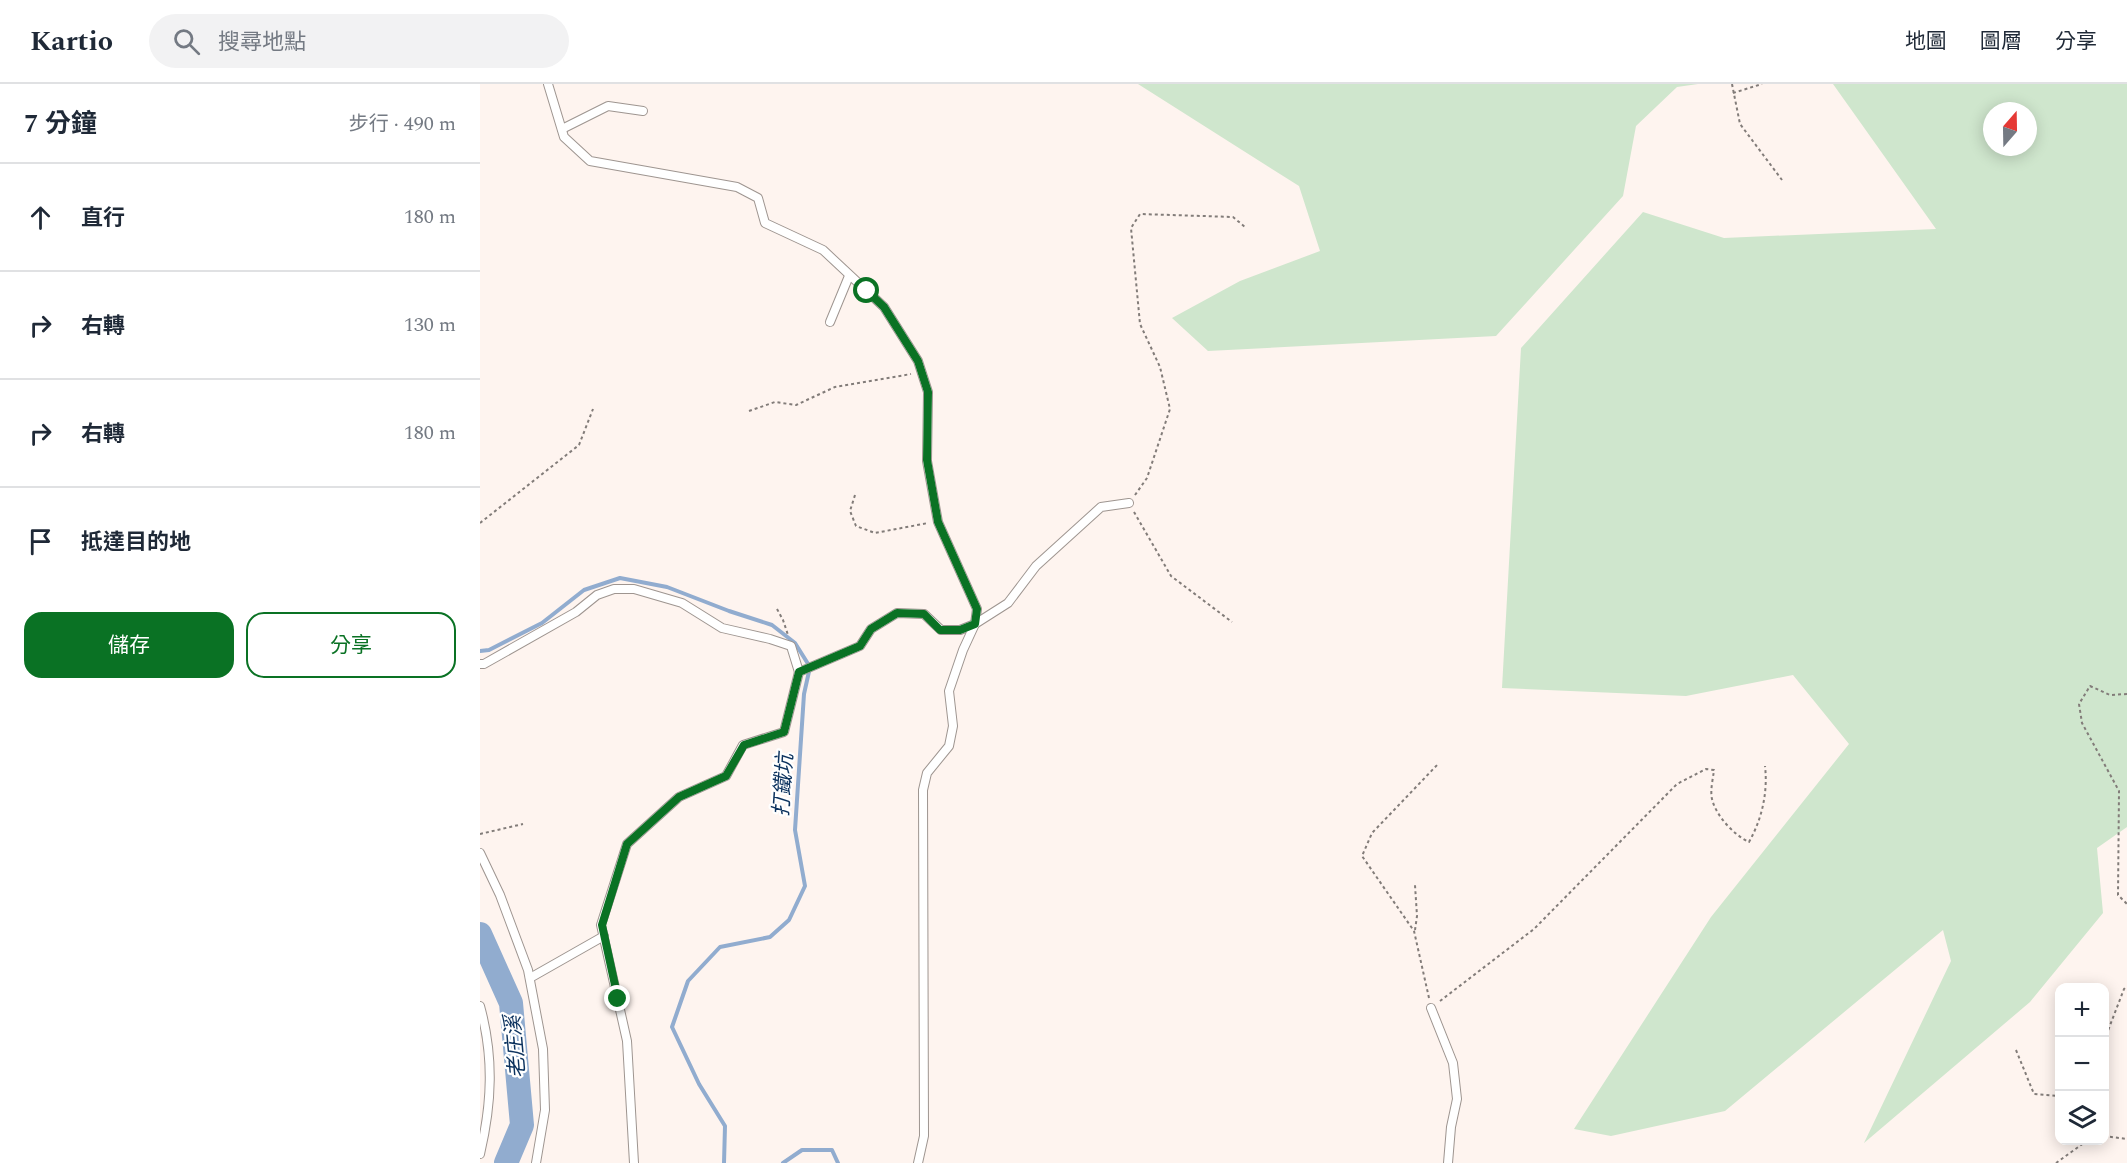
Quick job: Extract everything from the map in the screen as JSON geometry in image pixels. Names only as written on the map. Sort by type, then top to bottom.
[{"type":"lane","points":[[548,84],[564,137],[590,161],[737,187],[758,198],[765,223],[823,250],[884,307],[918,361],[928,392],[927,460],[938,522],[977,609],[975,624],[949,691],[952,726],[949,746],[927,773],[923,790],[924,1136],[918,1163]]},
{"type":"lane","points":[[562,129],[608,106],[643,111]]},
{"type":"lane","points":[[830,322],[849,276]]},
{"type":"lane","points":[[799,672],[860,646],[871,629],[897,613],[924,614],[940,630],[960,630],[975,624],[1008,603],[1036,566],[1101,507],[1129,503]]},
{"type":"lane","points":[[480,664],[484,664],[576,612],[597,595],[614,589],[634,589],[682,603],[722,628],[791,646],[799,672],[784,732],[744,745],[726,776],[679,797],[627,844],[602,925],[627,1041],[634,1163]]},
{"type":"lane","points":[[480,853],[500,896],[530,978],[543,1049],[546,1110],[536,1163]]},
{"type":"lane","points":[[530,978],[604,936]]},
{"type":"lane","points":[[480,1006],[489,1057],[491,1094],[480,1154]]},
{"type":"lane","points":[[1431,1008],[1454,1063],[1457,1099],[1451,1127],[1448,1163]]},
{"type":"path","points":[[1732,84],[1740,124],[1782,180]]},
{"type":"path","points":[[1732,93],[1762,84]]},
{"type":"path","points":[[1232,622],[1171,576],[1129,503],[1147,478],[1170,409],[1160,367],[1140,324],[1131,228],[1140,214],[1233,217],[1245,227]]},
{"type":"path","points":[[749,411],[775,402],[796,405],[835,387],[921,372]]},
{"type":"path","points":[[480,523],[579,445],[594,409]]},
{"type":"path","points":[[855,495],[850,511],[856,526],[875,533],[938,522]]},
{"type":"path","points":[[777,609],[791,646]]},
{"type":"path","points":[[2127,694],[2110,695],[2090,686],[2079,704],[2082,723],[2119,791],[2118,895],[2127,904]]},
{"type":"path","points":[[1439,763],[1372,833],[1362,856],[1414,932],[1431,1008],[1534,929],[1677,784],[1706,769],[1714,770],[1712,799],[1721,817],[1740,838],[1749,842],[1759,825],[1767,784],[1765,766]]},
{"type":"path","points":[[480,834],[522,824]]},
{"type":"path","points":[[1414,932],[1417,916],[1415,885]]},
{"type":"path","points":[[2106,1037],[2127,986]]},
{"type":"path","points":[[2016,1050],[2034,1094],[2055,1096]]},
{"type":"path","points":[[2109,1137],[2127,1139]]},
{"type":"path","points":[[2056,1163],[2081,1145]]},
{"type":"green space","points":[[1138,84],[1698,84],[1677,87],[1636,126],[1623,196],[1496,336],[1208,351],[1172,318],[1240,281],[1320,251],[1299,186]]},
{"type":"green space","points":[[1833,84],[2127,84],[2127,827],[2097,848],[2103,913],[2030,1002],[1864,1143],[1951,961],[1943,930],[1725,1111],[1611,1136],[1574,1129],[1711,917],[1849,744],[1793,675],[1686,696],[1502,688],[1521,348],[1643,212],[1724,238],[1936,229]]},
{"type":"waterway","name":"打鐵坑","points":[[480,651],[489,650],[542,623],[584,590],[620,578],[667,587],[772,625],[795,643],[810,667],[804,694],[795,830],[805,886],[789,920],[770,937],[720,947],[688,981],[672,1027],[699,1084],[725,1126],[724,1163]]},
{"type":"waterway","name":"老庄溪","points":[[480,934],[511,1003],[522,1125],[506,1163]]},
{"type":"waterway","name":"打鐵坑","points":[[783,1163],[802,1150],[832,1150],[838,1163]]},
{"type":"route","points":[[618,999],[602,925],[627,844],[679,797],[726,776],[744,745],[784,732],[799,672],[860,646],[871,629],[897,613],[924,614],[940,630],[960,630],[975,624],[977,609],[938,522],[927,460],[928,392],[918,361],[884,307],[867,291]]}]
